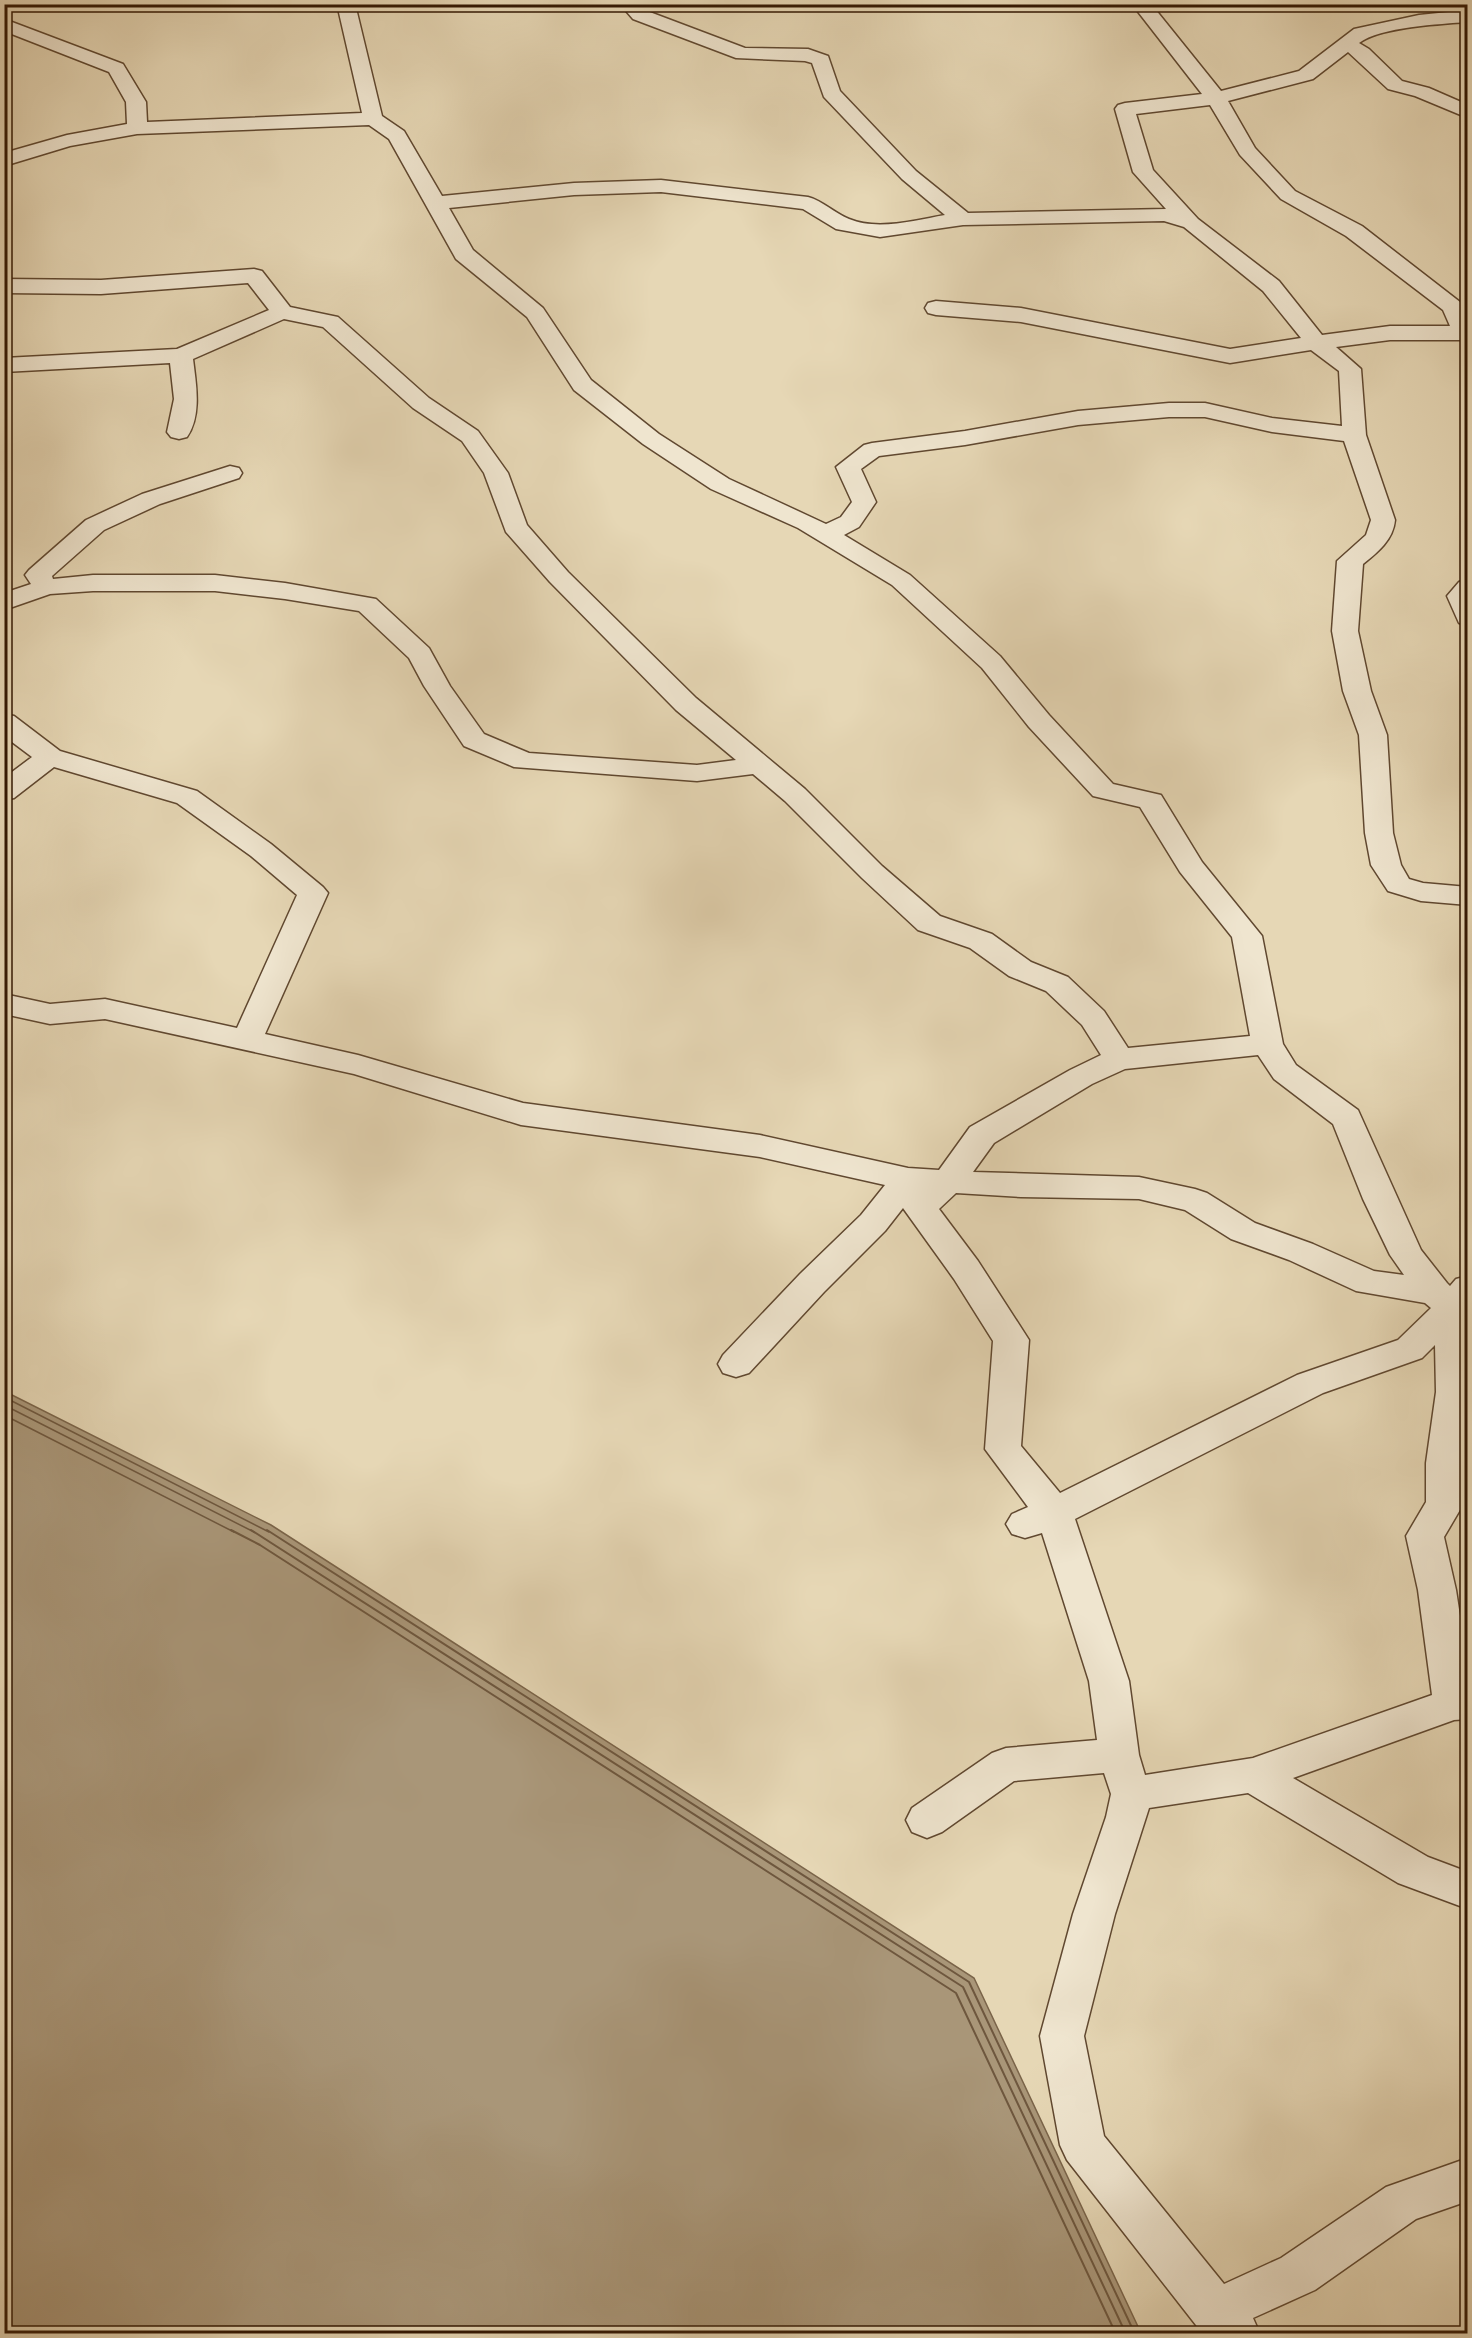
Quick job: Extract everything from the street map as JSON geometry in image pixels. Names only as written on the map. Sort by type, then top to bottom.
[{"type":"street","points":[[346,4],[361,60],[373,119]]},
{"type":"street","points":[[629,4],[640,15],[743,54],[808,55],[821,60],[831,93],[909,175],[963,219]]},
{"type":"street","points":[[936,309],[1021,315],[1230,356],[1265,349],[1390,333],[1466,333],[1452,307],[1395,262],[1354,231],[1288,195],[1246,151],[1216,98],[1141,4]]},
{"type":"street","points":[[1467,16],[1419,21],[1361,33],[1306,75],[1216,98],[1125,109],[1143,172],[1191,223],[1270,286],[1318,344],[1350,369],[1354,435],[1383,520],[1383,531],[1374,543],[1350,561],[1345,631],[1357,691],[1373,735],[1379,833],[1386,866],[1398,885],[1421,892],[1467,896]]},
{"type":"street","points":[[4,24],[116,68],[136,102],[137,128]]},
{"type":"street","points":[[1347,44],[1362,53],[1395,85],[1422,92],[1467,112]]},
{"type":"street","points":[[4,160],[67,141],[137,128],[373,119],[397,135],[464,254],[535,313],[582,385],[651,438],[720,484],[807,523],[901,580],[991,662],[1039,721],[1103,790],[1151,801],[1191,867],[1247,936],[1267,1044],[1285,1072],[1347,1118],[1380,1199],[1407,1255],[1455,1302],[1454,1392],[1444,1463],[1445,1503],[1425,1536],[1460,1704],[1253,1774],[1131,1794]]},
{"type":"street","points":[[437,203],[574,189],[661,186],[808,203],[843,225],[879,231],[963,219],[1165,215],[1191,223]]},
{"type":"street","points":[[4,286],[101,287],[254,276],[282,312]]},
{"type":"street","points":[[4,365],[181,356],[282,312],[330,322],[421,403],[470,436],[496,473],[515,527],[552,569],[686,704],[795,795],[872,872],[929,922],[981,941],[1020,969],[1057,984],[1093,1018],[1119,1059]]},
{"type":"street","points":[[179,432],[186,399],[181,356]]},
{"type":"street","points":[[825,534],[850,522],[864,502],[848,467],[872,450],[965,438],[1078,418],[1170,410],[1205,410],[1272,425],[1354,435]]},
{"type":"street","points":[[46,587],[38,575],[95,525],[151,499],[230,473]]},
{"type":"street","points":[[4,602],[46,587],[93,583],[215,583],[285,591],[367,605],[420,654],[437,686],[474,740],[524,761],[697,773],[759,765]]},
{"type":"street","points":[[1467,587],[1460,596],[1467,617]]},
{"type":"street","points":[[4,722],[50,757],[187,797],[261,850],[313,893],[247,1040]]},
{"type":"street","points":[[4,792],[50,757]]},
{"type":"street","points":[[4,1004],[50,1014],[105,1009],[358,1065],[521,1114],[760,1146],[908,1179],[947,1183],[1139,1188],[1195,1201],[1243,1231],[1301,1252],[1368,1282],[1455,1302]]},
{"type":"street","points":[[1267,1044],[1119,1059],[1044,1096],[982,1135],[947,1183],[920,1208],[966,1270],[1011,1340],[1004,1449],[1039,1518],[1109,1681],[1119,1755],[1131,1794],[1127,1817],[1094,1914],[1062,2036],[1083,2145],[1226,2322],[1402,2202],[1467,2179]]},
{"type":"street","points":[[736,1364],[812,1283],[873,1223],[908,1179]]},
{"type":"street","points":[[1039,1518],[1310,1384],[1410,1349],[1455,1302]]},
{"type":"street","points":[[927,1820],[1006,1765],[1119,1755]]},
{"type":"street","points":[[1253,1774],[1413,1870],[1467,1891]]},
{"type":"water","points":[[4,1391],[271,1525],[974,1978],[1141,2333],[5,2333]]}]
